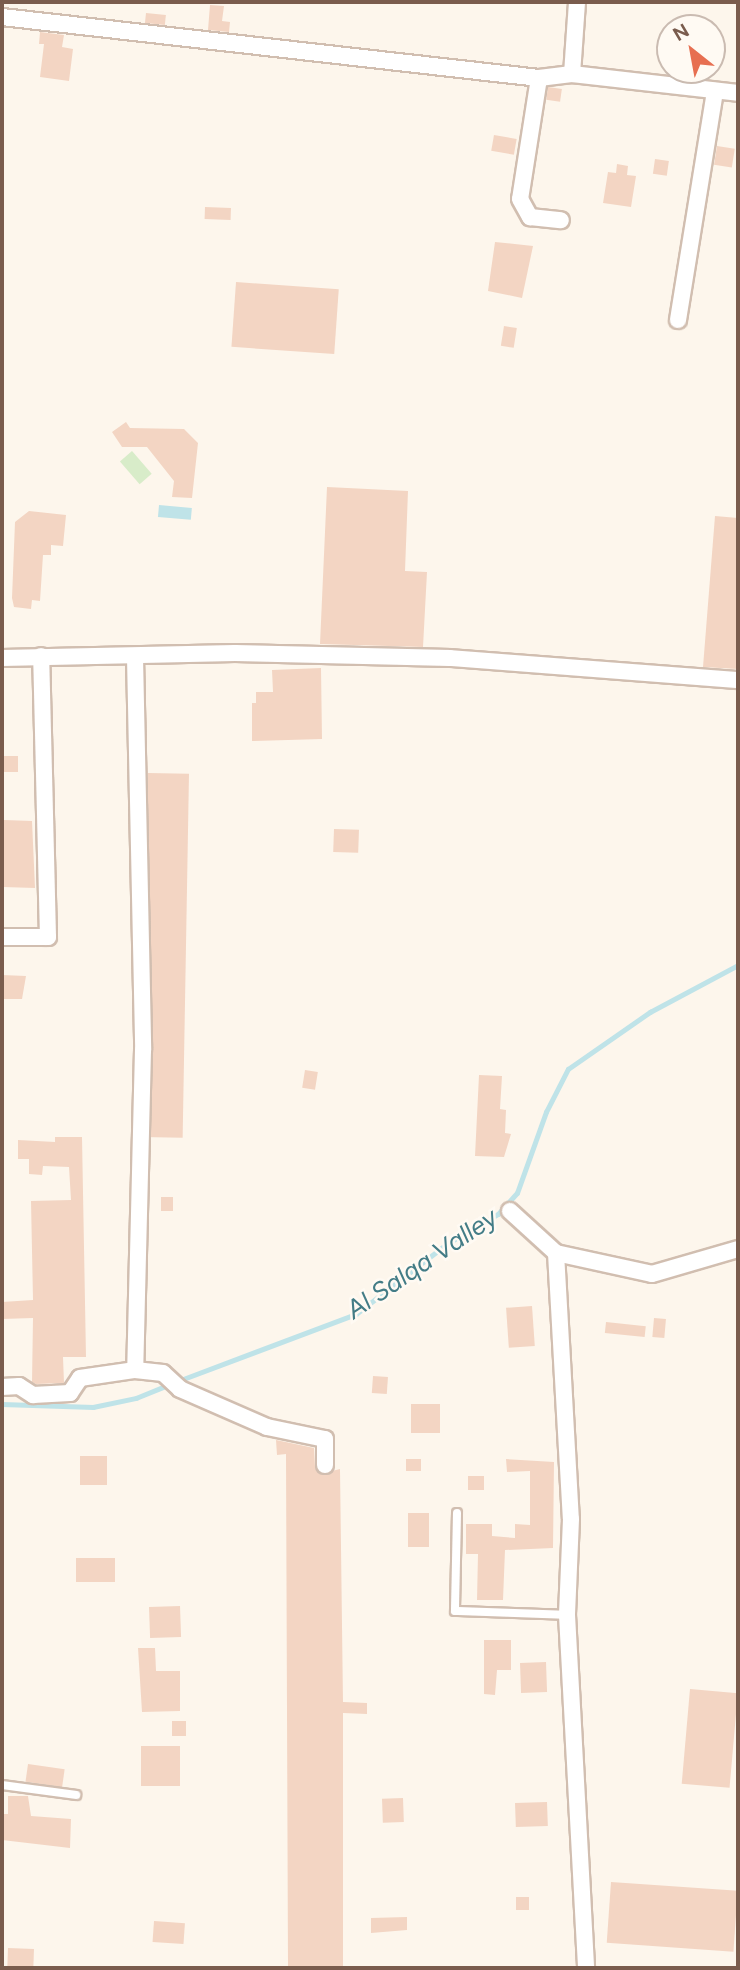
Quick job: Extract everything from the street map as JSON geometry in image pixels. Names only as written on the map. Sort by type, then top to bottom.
[{"type":"street","points":[[572,74],[578,2]]},
{"type":"street","points":[[2,17],[539,78],[572,74],[738,93]]},
{"type":"street","points":[[539,78],[520,199],[530,218],[561,220]]},
{"type":"street","points":[[678,320],[715,91]]},
{"type":"street","points":[[2,658],[235,653],[450,658],[738,680]]},
{"type":"street","points":[[2,937],[48,937],[41,656]]},
{"type":"street","points":[[135,657],[143,1024],[135,1370]]},
{"type":"street","points":[[510,1211],[556,1253],[652,1274],[738,1249]]},
{"type":"street","points":[[556,1253],[571,1520],[567,1615],[586,1968]]},
{"type":"street","points":[[2,1387],[19,1386],[33,1395],[70,1393],[80,1378],[135,1370],[163,1373],[180,1389],[267,1427],[325,1439],[326,1465]]},
{"type":"lane","points":[[457,1513],[455,1611],[567,1615]]},
{"type":"lane","points":[[2,1785],[76,1795]]},
{"type":"green space","points":[[132,451],[152,474],[140,484],[120,461]]},
{"type":"water","points":[[159,505],[192,508],[191,520],[158,517]]},
{"type":"building","points":[[210,5],[224,6],[222,21],[230,22],[229,32],[208,30]]},
{"type":"building","points":[[146,13],[166,15],[165,25],[145,23]]},
{"type":"building","points":[[40,32],[64,35],[62,47],[73,49],[69,81],[40,77],[44,44],[39,44]]},
{"type":"building","points":[[548,87],[562,89],[560,102],[546,100]]},
{"type":"building","points":[[494,135],[517,139],[514,155],[491,151]]},
{"type":"building","points":[[717,146],[735,149],[732,168],[714,165]]},
{"type":"building","points":[[655,159],[669,161],[667,176],[653,174]]},
{"type":"building","points":[[617,164],[628,166],[627,175],[636,176],[631,207],[603,203],[608,172],[616,173]]},
{"type":"building","points":[[205,207],[231,208],[231,220],[205,219]]},
{"type":"building","points":[[495,242],[533,246],[522,298],[488,291]]},
{"type":"building","points":[[236,282],[339,289],[334,354],[231,347]]},
{"type":"building","points":[[504,326],[517,328],[514,348],[501,346]]},
{"type":"building","points":[[126,422],[130,428],[184,429],[198,443],[192,498],[172,497],[174,481],[147,447],[122,447],[112,432]]},
{"type":"building","points":[[327,487],[408,491],[405,571],[427,572],[423,647],[320,644]]},
{"type":"building","points":[[29,511],[66,515],[63,546],[51,545],[51,555],[43,555],[40,601],[32,600],[31,609],[14,607],[12,598],[15,522]]},
{"type":"building","points":[[715,516],[738,518],[738,669],[703,667]]},
{"type":"building","points":[[321,668],[322,739],[252,741],[252,703],[256,703],[256,692],[273,692],[272,670]]},
{"type":"building","points":[[2,756],[18,756],[18,772],[2,772]]},
{"type":"building","points":[[148,773],[189,774],[183,1138],[142,1137]]},
{"type":"building","points":[[4,820],[32,821],[35,888],[3,887]]},
{"type":"building","points":[[334,829],[359,830],[358,853],[333,852]]},
{"type":"building","points":[[2,975],[26,976],[22,999],[2,999]]},
{"type":"building","points":[[305,1070],[318,1072],[315,1090],[302,1088]]},
{"type":"building","points":[[479,1075],[502,1076],[500,1109],[506,1110],[505,1133],[511,1134],[504,1157],[475,1156]]},
{"type":"building","points":[[55,1137],[82,1137],[86,1357],[63,1357],[64,1383],[36,1384],[32,1382],[33,1318],[2,1319],[2,1302],[33,1300],[31,1201],[71,1200],[69,1167],[43,1166],[42,1175],[29,1174],[29,1159],[18,1159],[18,1140],[55,1142]]},
{"type":"building","points":[[161,1197],[173,1197],[173,1211],[161,1211]]},
{"type":"building","points":[[532,1306],[535,1346],[509,1348],[506,1308]]},
{"type":"building","points":[[654,1318],[666,1319],[664,1338],[652,1337]]},
{"type":"building","points":[[606,1322],[646,1326],[645,1337],[605,1333]]},
{"type":"building","points":[[373,1376],[388,1377],[387,1394],[372,1393]]},
{"type":"building","points":[[411,1404],[440,1404],[440,1433],[411,1433]]},
{"type":"building","points":[[276,1440],[314,1448],[315,1466],[320,1474],[340,1469],[343,1702],[367,1703],[367,1714],[343,1713],[343,1968],[288,1968],[286,1454],[277,1455]]},
{"type":"building","points":[[80,1456],[107,1456],[107,1485],[80,1485]]},
{"type":"building","points":[[406,1459],[421,1459],[421,1471],[406,1471]]},
{"type":"building","points":[[506,1459],[554,1462],[553,1548],[505,1550],[503,1600],[477,1600],[478,1554],[466,1554],[466,1524],[492,1524],[492,1536],[515,1538],[515,1524],[530,1525],[530,1471],[507,1472]]},
{"type":"building","points":[[468,1476],[484,1476],[484,1490],[468,1490]]},
{"type":"building","points":[[408,1513],[429,1513],[429,1547],[408,1547]]},
{"type":"building","points":[[76,1558],[115,1558],[115,1582],[76,1582]]},
{"type":"building","points":[[180,1606],[181,1637],[150,1638],[149,1607]]},
{"type":"building","points":[[484,1640],[511,1640],[511,1670],[497,1670],[495,1695],[484,1694]]},
{"type":"building","points":[[138,1648],[155,1648],[156,1671],[180,1671],[180,1711],[142,1712]]},
{"type":"building","points":[[546,1662],[547,1692],[521,1693],[520,1663]]},
{"type":"building","points":[[690,1689],[738,1693],[730,1788],[682,1784]]},
{"type":"building","points":[[172,1721],[186,1721],[186,1736],[172,1736]]},
{"type":"building","points":[[141,1746],[180,1746],[180,1786],[141,1786]]},
{"type":"building","points":[[28,1764],[65,1769],[62,1787],[25,1782]]},
{"type":"building","points":[[8,1796],[28,1796],[31,1816],[71,1819],[70,1848],[2,1840],[2,1814],[8,1814]]},
{"type":"building","points":[[403,1798],[404,1822],[383,1823],[382,1799]]},
{"type":"building","points":[[547,1802],[548,1826],[516,1827],[515,1803]]},
{"type":"building","points":[[611,1882],[738,1891],[733,1952],[607,1943]]},
{"type":"building","points":[[516,1897],[529,1897],[529,1910],[516,1910]]},
{"type":"building","points":[[407,1917],[407,1930],[371,1933],[371,1918]]},
{"type":"building","points":[[154,1921],[185,1923],[183,1944],[153,1942]]},
{"type":"building","points":[[8,1948],[34,1949],[33,1968],[7,1968]]},
{"type":"waterway","name":"Al Salqa Valley","points":[[178,1381],[356,1314],[448,1243],[498,1214],[517,1193],[546,1112],[568,1069],[650,1012],[738,965]]},
{"type":"waterway","name":"Al Salqa Valley","points":[[2,1404],[93,1407],[136,1398],[170,1384]]}]
